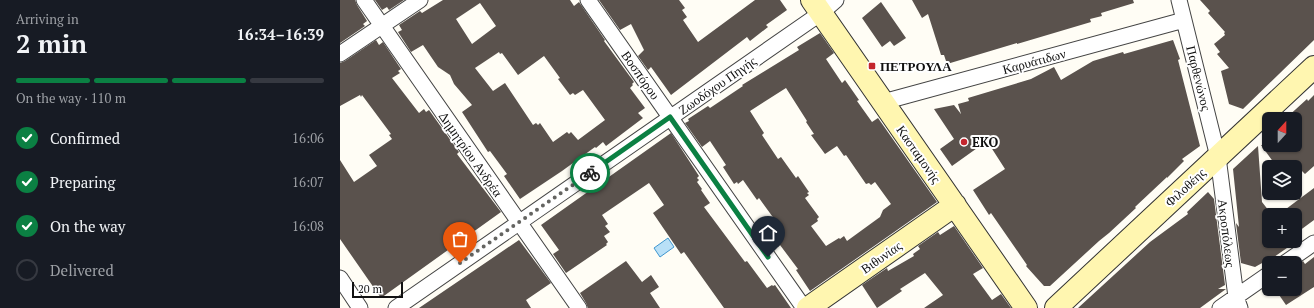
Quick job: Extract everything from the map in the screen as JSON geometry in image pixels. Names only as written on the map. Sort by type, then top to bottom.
[{"type":"street","name":"Δημητρίου Ανδρέα","points":[[364,0],[579,308]]},
{"type":"street","points":[[340,54],[420,0]]},
{"type":"street","name":"Βοσπόρου","points":[[588,0],[804,308]]},
{"type":"street","name":"Παρθενώνος","points":[[1179,0],[1218,157]]},
{"type":"street","name":"Ζωοδόχου Πηγής","points":[[396,308],[414,303],[519,222],[670,117],[823,4]]},
{"type":"street","name":"Κασταμονής","points":[[823,4],[883,102],[1026,308]]},
{"type":"street","name":"Καρυάτιδων","points":[[883,102],[1184,20]]},
{"type":"street","name":"Φιλοθέης","points":[[1056,308],[1314,67]]},
{"type":"street","name":"Ακροπόλεως","points":[[1218,157],[1238,302]]},
{"type":"street","name":"Βιθυνίας","points":[[808,308],[955,205]]},
{"type":"street","points":[[1295,256],[1314,243]]},
{"type":"street","points":[[340,278],[360,308]]},
{"type":"street","points":[[1220,308],[1238,302],[1262,280]]},
{"type":"water","points":[[668,238],[674,247],[660,257],[654,248]]},
{"type":"building","points":[[340,0],[355,0],[367,21],[363,24],[365,26],[340,43]]},
{"type":"building","points":[[375,0],[404,0],[389,10],[387,7],[382,10]]},
{"type":"building","points":[[443,0],[570,0],[574,6],[579,2],[605,40],[604,41],[634,82],[630,88],[645,108],[638,113],[643,118],[606,146],[603,142],[520,199],[504,176],[507,174],[490,151],[488,152],[462,112],[472,105],[454,84],[450,75],[438,67],[423,45],[411,52],[398,32],[402,30],[399,25],[420,11],[422,13]],"holes":[[[480,3],[496,26],[472,44],[456,19]],[[499,52],[500,54],[502,53],[518,75],[544,56],[570,95],[573,93],[575,95],[583,90],[605,120],[578,140],[571,132],[569,134],[567,132],[553,142],[540,123],[538,125],[536,123],[533,125],[505,83],[493,91],[475,68]]]},
{"type":"building","points":[[599,0],[679,0],[685,8],[682,10],[687,17],[683,20],[698,42],[755,0],[780,0],[787,10],[766,25],[768,27],[750,41],[747,37],[671,95],[651,67],[648,70],[638,56],[644,50],[631,24],[620,30]]},
{"type":"building","points":[[912,0],[1133,0],[1134,3],[1101,13],[1102,16],[1090,19],[1091,22],[947,64],[944,55],[941,55],[928,14],[922,18]]},
{"type":"building","points":[[1200,0],[1314,0],[1314,40],[1243,109],[1229,104],[1221,71],[1229,68],[1217,54],[1220,52],[1214,44],[1225,35],[1225,32],[1208,13],[1210,11]]},
{"type":"building","points":[[881,2],[906,38],[894,46],[890,41],[882,47],[862,18]]},
{"type":"building","points":[[820,33],[834,53],[826,59],[842,83],[845,80],[859,100],[857,101],[872,122],[878,118],[937,202],[810,291],[796,270],[798,269],[780,245],[778,247],[765,229],[767,228],[766,226],[775,220],[759,198],[757,200],[743,180],[738,184],[737,182],[734,184],[723,167],[726,165],[710,141],[702,147],[685,123],[689,121],[688,119],[708,106],[710,108],[743,86],[742,85],[799,50],[797,47]],"holes":[[[786,88],[807,121],[806,122],[814,134],[811,135],[825,154],[837,146],[844,156],[846,155],[866,184],[869,183],[871,185],[875,182],[891,204],[883,210],[880,217],[847,241],[844,236],[826,246],[811,226],[818,221],[817,219],[819,217],[805,198],[809,195],[807,193],[809,192],[798,176],[796,178],[781,157],[778,159],[762,135],[764,133],[750,111]]]},
{"type":"building","points":[[376,40],[379,45],[383,42],[401,69],[398,71],[400,73],[392,78],[419,113],[424,109],[426,112],[429,110],[459,152],[457,154],[501,212],[381,298],[340,239],[340,160],[354,182],[377,166],[369,155],[392,139],[389,135],[391,134],[362,95],[361,97],[360,95],[340,106],[340,63]]},
{"type":"building","points":[[1173,40],[1180,59],[1178,60],[1200,146],[1182,159],[1184,161],[1135,207],[1136,208],[1050,286],[1044,286],[1026,266],[1027,265],[991,213],[989,215],[973,190],[1005,169],[987,141],[952,166],[940,149],[954,139],[934,109],[954,105],[961,114],[958,104],[969,101],[968,98],[1031,79],[1054,67],[1061,80],[1093,61]]},
{"type":"building","points":[[1314,95],[1314,166],[1305,174],[1302,171],[1302,160],[1272,160],[1266,152],[1302,152],[1302,112],[1293,112],[1307,99],[1308,101]]},
{"type":"building","points":[[671,133],[699,176],[697,178],[699,180],[697,182],[710,203],[704,207],[745,262],[747,261],[767,288],[775,285],[791,308],[724,308],[684,252],[681,254],[653,213],[664,205],[649,183],[602,215],[608,224],[605,226],[610,232],[604,236],[608,242],[606,244],[607,245],[566,273],[553,254],[559,250],[541,225]]},
{"type":"building","points":[[1258,146],[1262,202],[1267,208],[1262,208],[1262,248],[1287,248],[1275,256],[1262,256],[1262,263],[1255,267],[1241,263],[1236,223],[1239,227],[1233,169]]},
{"type":"building","points":[[1314,188],[1314,220],[1302,229],[1302,208],[1287,208],[1298,200],[1302,200],[1302,197]]},
{"type":"building","points":[[1208,192],[1214,199],[1225,285],[1218,289],[1226,289],[1200,308],[1078,308],[1150,242],[1188,214],[1187,212]]},
{"type":"building","points":[[954,226],[983,268],[973,274],[992,300],[1001,294],[1011,308],[924,308],[943,295],[925,273],[900,289],[902,291],[877,308],[862,285],[887,268],[888,271],[914,256],[913,254],[920,249],[918,246],[938,232],[940,235]]},
{"type":"building","points":[[519,240],[551,283],[526,300],[531,308],[419,308]]},
{"type":"building","points":[[1314,257],[1314,287],[1302,295],[1302,262],[1305,264]]},
{"type":"building","points":[[626,261],[642,282],[651,275],[659,287],[650,293],[660,308],[588,308],[580,293]]},
{"type":"building","points":[[1280,296],[1300,296],[1286,305]]},
{"type":"way so far","points":[[460,263],[590,173]]},
{"type":"place","name":"ΠΕΤΡΟΥΛΑ","points":[[872,66]]},
{"type":"place","name":"EKO","points":[[964,142]]},
{"type":"route","points":[[590,173],[670,117],[768,257]]}]
